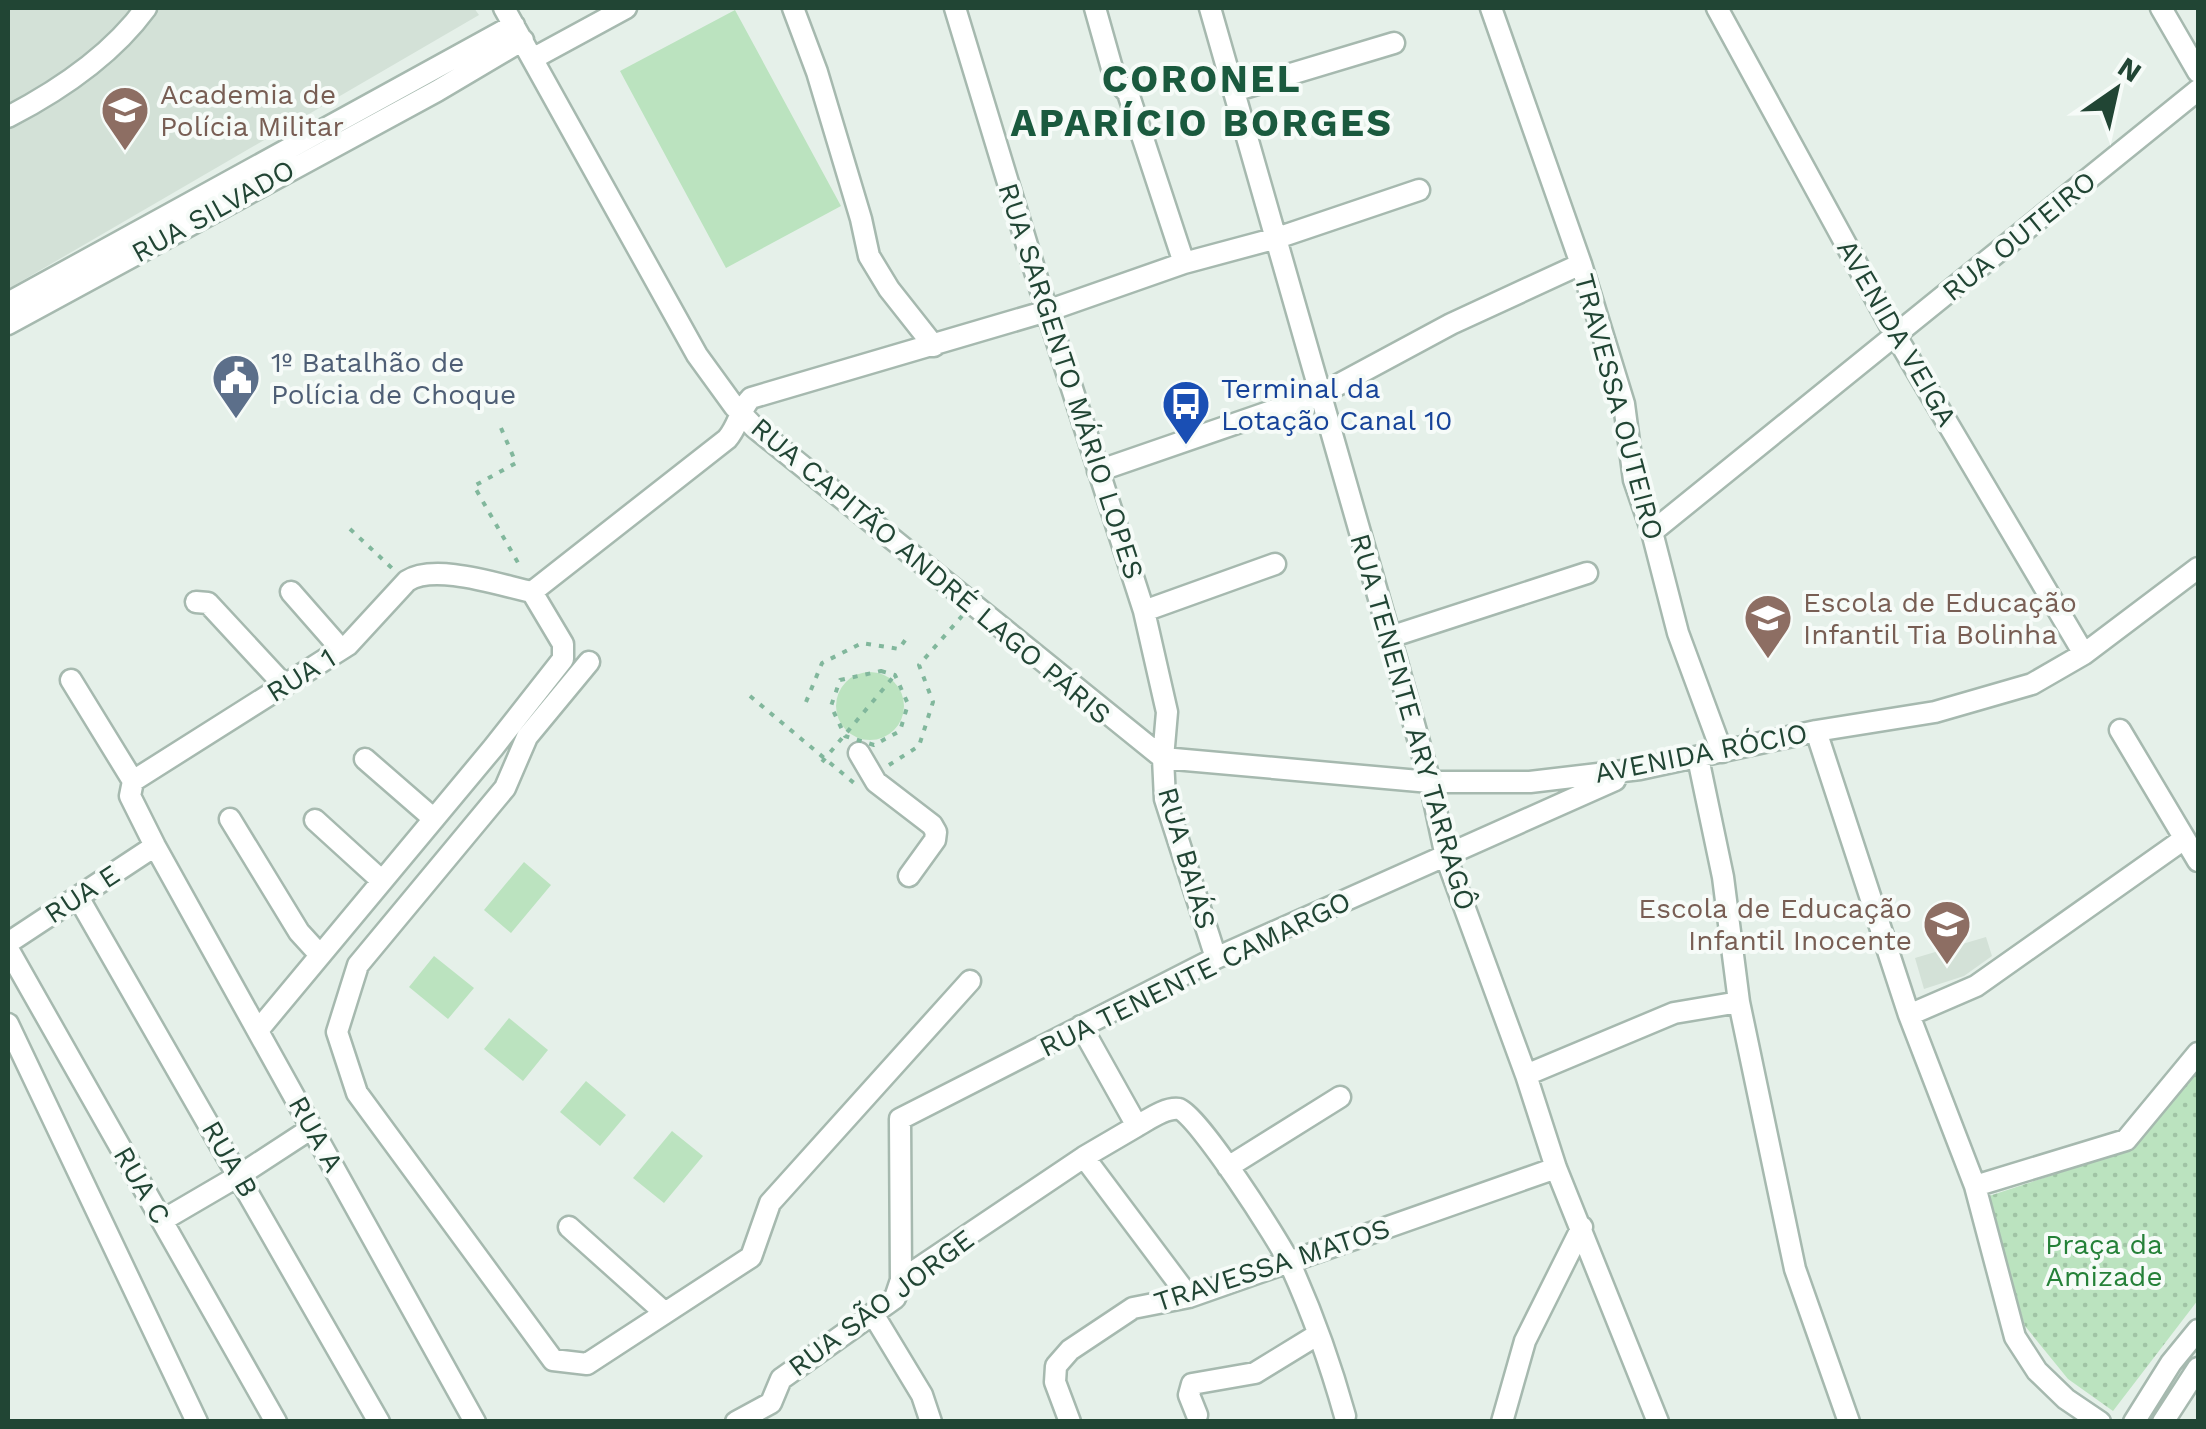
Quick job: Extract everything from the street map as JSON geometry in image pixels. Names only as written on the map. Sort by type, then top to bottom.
[{"type":"street","points":[[8,117],[60,90],[121,38],[146,8]]},
{"type":"street","name":"RUA SILVADO","points":[[11,312],[519,33],[626,8]]},
{"type":"street","points":[[793,8],[817,72],[869,256],[889,289],[934,346]]},
{"type":"street","name":"RUA SARGENTO MÁRIO LOPES","points":[[955,8],[1144,611],[1167,712],[1162,758]]},
{"type":"street","points":[[1095,8],[1115,79],[1128,93],[1184,262]]},
{"type":"street","name":"RUA TENENTE ARY TARRAGÔ","points":[[1210,8],[1390,638],[1430,782],[1446,857],[1556,1168],[1658,1422]]},
{"type":"street","name":"TRAVESSA OUTEIRO","points":[[1492,8],[1581,264],[1624,404],[1634,480],[1678,633],[1722,752]]},
{"type":"street","name":"AVENIDA VEIGA","points":[[1718,8],[1896,336],[2084,654]]},
{"type":"street","points":[[2162,8],[2198,72]]},
{"type":"street","name":"RUA CAPITÃO ANDRÉ LAGO PÁRIS","points":[[519,33],[697,355],[742,414],[1162,758]]},
{"type":"street","points":[[1234,91],[1394,44]]},
{"type":"street","name":"RUA OUTEIRO","points":[[1652,532],[2198,90]]},
{"type":"street","points":[[532,592],[727,439],[752,398],[1047,311],[1184,262],[1277,238],[1418,190]]},
{"type":"street","points":[[1098,470],[1320,394],[1451,324],[1581,264]]},
{"type":"street","points":[[1144,611],[1276,564]]},
{"type":"street","name":"AVENIDA RÓCIO","points":[[1162,758],[1430,782],[1530,782],[1640,769],[1816,731],[1935,712],[2032,684],[2084,654],[2198,568]]},
{"type":"street","points":[[1390,638],[1586,572]]},
{"type":"street","points":[[259,1029],[562,659],[563,644],[532,592],[437,573],[418,574],[407,582]]},
{"type":"street","name":"RUA 1","points":[[133,781],[341,649],[407,582]]},
{"type":"street","points":[[291,592],[341,649]]},
{"type":"street","points":[[196,602],[208,604],[284,685]]},
{"type":"street","points":[[589,662],[527,736],[505,788],[358,965],[337,1032],[357,1093],[553,1360],[587,1364],[751,1257],[770,1203],[970,981]]},
{"type":"street","points":[[71,680],[133,781],[130,796],[156,846]]},
{"type":"street","points":[[2120,730],[2198,861]]},
{"type":"street","points":[[1816,731],[1909,1015],[1975,1186],[2015,1337],[2038,1371],[2066,1398],[2100,1422]]},
{"type":"street","points":[[859,753],[876,782],[936,832],[935,840],[909,876]]},
{"type":"street","points":[[365,758],[434,819]]},
{"type":"street","name":"RUA BAIÁS","points":[[1162,758],[1165,799],[1216,958]]},
{"type":"street","points":[[1698,758],[1722,877],[1739,1002],[1795,1269],[1849,1422]]},
{"type":"street","name":"RUA TENENTE CAMARGO","points":[[900,1280],[900,1119],[1216,958],[1640,769]]},
{"type":"street","points":[[230,819],[299,932],[320,956]]},
{"type":"street","points":[[315,820],[382,881]]},
{"type":"street","points":[[1909,1015],[1976,986],[2184,839]]},
{"type":"street","name":"RUA E","points":[[8,946],[156,846]]},
{"type":"street","name":"RUA A","points":[[156,846],[476,1422]]},
{"type":"street","name":"RUA B","points":[[78,897],[379,1422]]},
{"type":"street","name":"RUA C","points":[[8,946],[276,1422]]},
{"type":"street","points":[[1526,1075],[1674,1013],[1739,1002]]},
{"type":"street","points":[[8,1024],[196,1422]]},
{"type":"street","points":[[1081,1026],[1137,1126]]},
{"type":"street","points":[[1975,1186],[2126,1140],[2198,1053]]},
{"type":"street","points":[[1340,1098],[1228,1167],[1290,1264],[1346,1416]]},
{"type":"street","name":"RUA SÃO JORGE","points":[[736,1422],[772,1412],[781,1379],[895,1298],[900,1280],[1084,1156],[1137,1126],[1168,1110],[1179,1109],[1190,1114],[1228,1167]]},
{"type":"street","points":[[163,1220],[312,1128]]},
{"type":"street","points":[[1084,1156],[1189,1298]]},
{"type":"street","name":"TRAVESSA MATOS","points":[[1070,1422],[1055,1382],[1056,1366],[1070,1350],[1133,1308],[1189,1298],[1556,1168]]},
{"type":"street","points":[[569,1227],[666,1313]]},
{"type":"street","points":[[1502,1422],[1525,1341],[1582,1228]]},
{"type":"street","points":[[872,1314],[922,1395],[931,1422]]},
{"type":"street","points":[[2134,1422],[2171,1363],[2198,1330]]},
{"type":"street","points":[[1197,1415],[1190,1396],[1192,1384],[1255,1373],[1317,1335]]},
{"type":"street","points":[[2163,1422],[2198,1368]]},
{"type":"path","points":[[500,428],[516,463],[474,486],[532,592]]},
{"type":"path","points":[[350,529],[407,582]]},
{"type":"path","points":[[889,765],[919,746],[933,702],[919,665],[971,605]]},
{"type":"path","points":[[806,702],[822,663],[862,643],[899,649],[908,636]]},
{"type":"path","points":[[881,671],[896,675],[908,704],[900,731],[874,745],[844,736],[831,706],[840,680],[881,671]]},
{"type":"path","points":[[824,760],[896,675]]},
{"type":"path","points":[[750,696],[867,794]]},
{"type":"shaded area","name":"Academia de Polícia Militar","points":[[8,8],[474,8],[479,15],[8,289]]},
{"type":"shaded area","name":"Escola de Educação Infantil Inocente","points":[[1986,937],[1992,956],[1964,976],[1924,989],[1915,958]]},
{"type":"green space","points":[[735,10],[841,206],[726,268],[620,71]]},
{"type":"green space","points":[[870,672],[883,674],[894,682],[902,693],[902,719],[894,730],[883,738],[870,740],[857,738],[846,730],[838,719],[836,706],[838,693],[846,682],[857,674]]},
{"type":"green space","points":[[524,862],[551,885],[511,933],[484,910]]},
{"type":"green space","points":[[434,956],[474,988],[448,1019],[409,987]]},
{"type":"green space","points":[[509,1018],[548,1050],[523,1081],[484,1049]]},
{"type":"green space","name":"Praça da Amizade","points":[[2198,1070],[2198,1300],[2113,1411],[2068,1379],[2025,1326],[1986,1197],[2135,1148]]},
{"type":"green space","points":[[586,1081],[626,1115],[600,1146],[560,1112]]},
{"type":"green space","points":[[672,1131],[703,1156],[664,1203],[633,1178]]},
{"type":"place","name":"Academia de Polícia Militar","points":[[125,152]]},
{"type":"place","name":"1º Batalhão de Polícia de Choque","points":[[236,420]]},
{"type":"place","name":"Terminal da Lotação Canal 10","points":[[1186,446]]},
{"type":"place","name":"Escola de Educação Infantil Tia Bolinha","points":[[1768,660]]},
{"type":"place","name":"Escola de Educação Infantil Inocente","points":[[1947,966]]},
{"type":"district","name":"CORONEL APARÍCIO BORGES","points":[[1202,101]]}]
